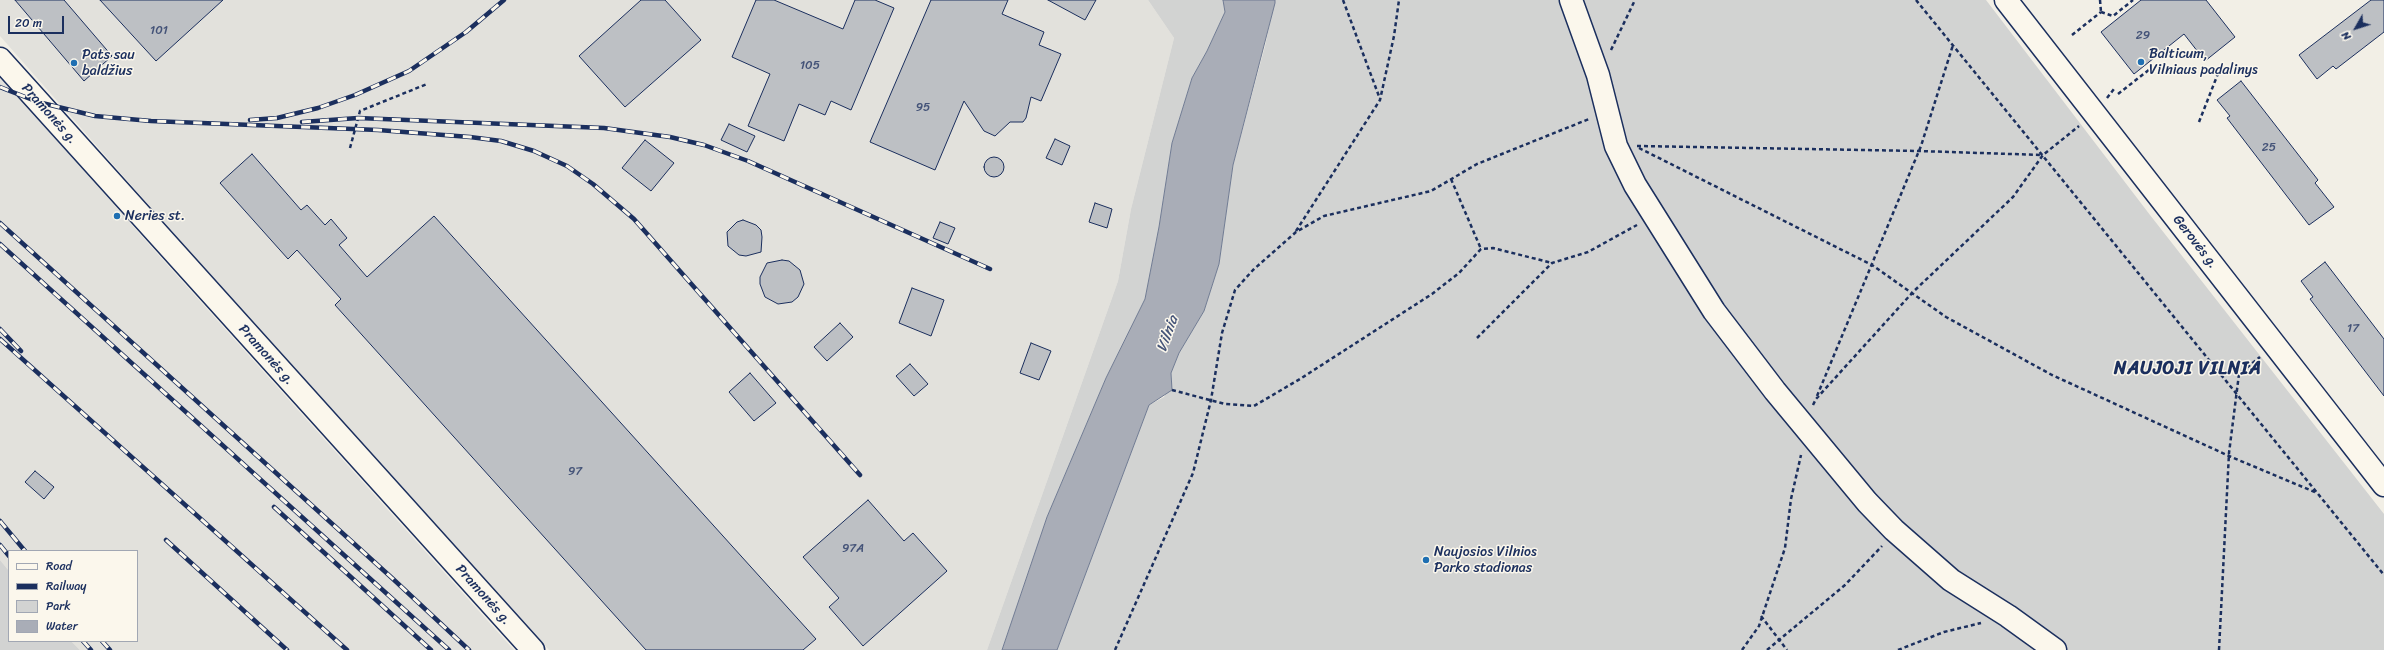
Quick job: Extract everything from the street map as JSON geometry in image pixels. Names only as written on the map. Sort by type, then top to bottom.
[{"type":"street","points":[[1571,0],[1598,75],[1606,113],[1626,146],[1635,185],[1714,311],[1775,391],[1867,502],[1894,530],[1951,580],[2008,616],[2055,650]]},
{"type":"street","name":"Gerovės g.","points":[[2006,0],[2384,485]]},
{"type":"street","name":"Pramonės g.","points":[[0,59],[533,650]]},
{"type":"path","points":[[1343,0],[1380,100]]},
{"type":"path","points":[[1296,232],[1380,100],[1394,36],[1399,0]]},
{"type":"path","points":[[1598,75],[1635,0]]},
{"type":"path","points":[[1916,0],[2384,575]]},
{"type":"path","points":[[2100,0],[2101,12]]},
{"type":"path","points":[[2101,12],[2113,16],[2133,0]]},
{"type":"path","points":[[2072,35],[2101,12]]},
{"type":"path","points":[[1742,650],[1758,626],[1785,548],[1791,499],[1806,428],[1816,399],[1919,151],[1953,45]]},
{"type":"path","points":[[2118,94],[2150,69]]},
{"type":"path","points":[[2199,122],[2218,71]]},
{"type":"path","points":[[350,148],[360,111],[426,84]]},
{"type":"path","points":[[1115,650],[1193,473],[1211,400],[1222,333],[1235,290],[1253,270],[1296,232],[1324,216],[1431,191],[1477,164],[1606,113]]},
{"type":"path","points":[[1816,399],[1914,292],[2013,197],[2043,155],[2082,123]]},
{"type":"path","points":[[1626,146],[1919,151],[2043,155]]},
{"type":"path","points":[[1626,146],[1872,265],[1914,292],[1946,317],[2052,375],[2229,456],[2317,493]]},
{"type":"path","points":[[1451,179],[1481,249]]},
{"type":"path","points":[[1477,338],[1552,263],[1588,252],[1655,216]]},
{"type":"path","points":[[1172,390],[1225,404],[1254,406],[1300,379],[1432,294],[1459,273],[1481,249],[1493,248],[1552,263]]},
{"type":"path","points":[[2219,650],[2229,456],[2239,374],[2275,345]]},
{"type":"path","points":[[1767,650],[1845,585],[1874,557],[1894,530]]},
{"type":"path","points":[[1761,616],[1787,650]]},
{"type":"path","points":[[1898,650],[1944,632],[2008,616]]},
{"type":"shaded area","points":[[0,0],[1148,0],[1174,38],[1131,209],[1118,281],[987,650],[549,650],[183,244],[0,36]]},
{"type":"shaded area","points":[[0,76],[155,251],[514,650],[80,650],[72,642],[138,642],[138,550],[8,550],[8,570],[0,560]]},
{"type":"green space","points":[[1148,0],[1223,0],[1225,12],[1207,51],[1192,78],[1172,143],[1159,228],[1145,299],[1106,378],[1047,517],[1002,650],[987,650],[1118,281],[1131,209],[1174,38]]},
{"type":"green space","points":[[1275,0],[1986,0],[2150,215],[2384,514],[2384,650],[1057,650],[1149,405],[1164,397],[1172,382],[1171,373],[1179,353],[1204,311],[1219,264],[1233,165],[1265,46]]},
{"type":"green space","points":[[0,560],[8,570],[8,642],[72,642],[80,650],[0,650]]},
{"type":"water","name":"Vilnia","points":[[1223,0],[1275,0],[1275,3],[1233,165],[1219,264],[1204,311],[1179,353],[1171,373],[1172,390],[1149,405],[1057,650],[1002,650],[1047,517],[1106,378],[1145,299],[1159,227],[1172,143],[1192,78],[1207,51],[1225,12]]},
{"type":"building","points":[[15,0],[64,0],[112,56],[84,81]]},
{"type":"building","points":[[100,0],[223,0],[156,61]]},
{"type":"building","points":[[641,0],[665,0],[701,40],[625,107],[579,56]]},
{"type":"building","points":[[756,0],[774,0],[843,29],[855,0],[875,0],[894,8],[851,110],[831,101],[825,115],[799,104],[784,141],[748,126],[770,74],[732,57]]},
{"type":"building","points":[[931,0],[1008,0],[1002,14],[1044,32],[1039,45],[1061,54],[1041,101],[1031,97],[1026,118],[1023,122],[1010,122],[995,136],[984,131],[964,101],[935,170],[870,142]]},
{"type":"building","points":[[1048,0],[1096,0],[1085,20]]},
{"type":"building","points":[[2141,0],[2206,0],[2235,37],[2205,61],[2184,34],[2134,74],[2101,32]]},
{"type":"building","points":[[2371,0],[2384,0],[2384,32],[2336,69],[2333,66],[2317,79],[2299,55]]},
{"type":"building","points":[[2241,81],[2318,180],[2315,183],[2334,207],[2309,225],[2227,118],[2230,116],[2217,100]]},
{"type":"building","points":[[729,124],[755,136],[747,152],[721,140]]},
{"type":"building","points":[[1055,139],[1070,146],[1062,165],[1046,158]]},
{"type":"building","points":[[645,140],[674,163],[651,191],[622,168]]},
{"type":"building","points":[[252,154],[301,210],[307,205],[325,225],[331,219],[347,238],[339,245],[367,277],[434,216],[816,639],[803,650],[646,650],[335,305],[341,299],[297,250],[288,259],[220,183]]},
{"type":"building","points":[[994,157],[1001,160],[1004,167],[1001,174],[994,177],[987,174],[984,167],[987,160]]},
{"type":"building","points":[[1095,203],[1112,209],[1107,228],[1089,222]]},
{"type":"building","points":[[743,220],[756,225],[761,230],[761,252],[746,256],[739,255],[728,246],[727,232],[737,222]]},
{"type":"building","points":[[940,222],[955,228],[948,244],[933,238]]},
{"type":"building","points":[[782,260],[789,261],[800,270],[804,284],[798,297],[792,302],[778,304],[765,297],[760,284],[760,277],[767,263]]},
{"type":"building","points":[[2325,262],[2384,339],[2384,396],[2310,299],[2313,297],[2301,281]]},
{"type":"building","points":[[912,288],[944,300],[931,336],[899,323]]},
{"type":"building","points":[[840,323],[853,337],[827,361],[814,347]]},
{"type":"building","points":[[1031,343],[1051,351],[1039,380],[1020,373]]},
{"type":"building","points":[[910,364],[928,384],[914,396],[896,376]]},
{"type":"building","points":[[750,373],[776,403],[754,421],[729,392]]},
{"type":"building","points":[[35,471],[54,487],[44,499],[25,482]]},
{"type":"building","points":[[868,500],[904,541],[913,533],[947,571],[863,646],[829,607],[839,598],[803,557]]},
{"type":"railway","points":[[250,120],[277,118],[318,108],[355,95],[409,71],[466,32],[504,0]]},
{"type":"railway","points":[[0,87],[38,102],[95,116],[151,121],[378,130],[470,137],[501,141],[534,151],[567,166],[593,184],[634,219],[860,475]]},
{"type":"railway","points":[[302,122],[358,118],[604,128],[670,137],[704,145],[748,161],[990,269]]},
{"type":"railway","points":[[0,223],[392,578],[469,650]]},
{"type":"railway","points":[[0,244],[449,650]]},
{"type":"railway","points":[[0,329],[21,351]]},
{"type":"railway","points":[[0,339],[347,650]]},
{"type":"railway","points":[[274,507],[431,650]]},
{"type":"railway","points":[[0,521],[24,550]]},
{"type":"railway","points":[[166,540],[287,650]]},
{"type":"railway","points":[[0,545],[8,555]]},
{"type":"railway","points":[[84,642],[91,650]]},
{"type":"railway","points":[[103,642],[110,650]]},
{"type":"place","name":"Balticum, Vilniaus padalinys","points":[[2141,62]]},
{"type":"place","name":"Pats sau baldžius","points":[[74,63]]},
{"type":"place","name":"Neries st.","points":[[117,216]]},
{"type":"place","name":"Naujosios Vilnios Parko stadionas","points":[[1426,560]]},
{"type":"district","name":"NAUJOJI VILNIA","points":[[2188,369]]}]
